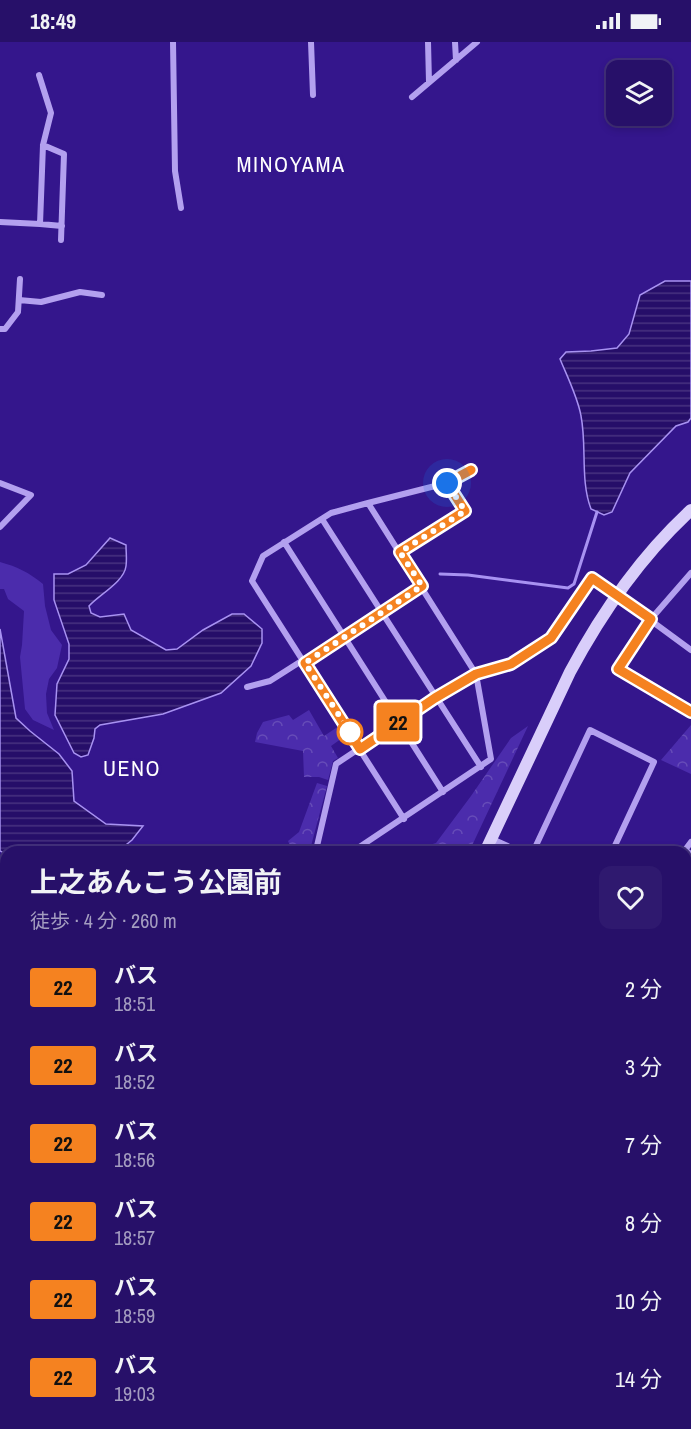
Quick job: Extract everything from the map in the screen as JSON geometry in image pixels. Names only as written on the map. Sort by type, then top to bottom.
[{"type":"main road","points":[[488,846],[585,644],[617,595],[653,548],[691,510]]},
{"type":"street","points":[[172,42],[175,171],[181,208]]},
{"type":"street","points":[[310,42],[313,95]]},
{"type":"street","points":[[428,42],[429,82]]},
{"type":"street","points":[[455,42],[456,60]]},
{"type":"street","points":[[412,97],[477,42]]},
{"type":"street","points":[[39,75],[51,113],[43,145],[40,224]]},
{"type":"street","points":[[43,145],[64,154],[62,240]]},
{"type":"street","points":[[0,222],[62,226]]},
{"type":"street","points":[[0,329],[5,329],[18,312],[20,279]]},
{"type":"street","points":[[19,300],[41,302],[80,292],[102,295]]},
{"type":"street","points":[[404,819],[252,581],[262,556],[331,513],[447,483],[471,470]]},
{"type":"street","points":[[0,483],[31,495],[0,527]]},
{"type":"street","points":[[400,552],[465,511],[447,483]]},
{"type":"street","points":[[361,846],[491,759],[476,674],[368,503]]},
{"type":"street","points":[[322,519],[481,767]]},
{"type":"street","points":[[284,542],[443,792]]},
{"type":"street","points":[[690,576],[651,619],[618,669],[691,712]]},
{"type":"street","points":[[317,846],[336,764],[435,698],[476,674],[511,664],[551,638],[592,578],[691,650]]},
{"type":"street","points":[[247,687],[270,681],[345,637],[422,586]]},
{"type":"street","points":[[536,846],[590,730],[654,762],[615,846]]},
{"type":"street","points":[[491,839],[507,846]]},
{"type":"green space","points":[[0,562],[23,570],[43,584],[51,630],[62,645],[57,668],[49,679],[46,694],[47,713],[54,730],[33,720],[25,709],[20,657],[24,611],[8,599],[4,589],[0,589]]},
{"type":"green space","points":[[309,710],[324,736],[339,726],[345,736],[331,746],[338,758],[333,761],[328,780],[319,777],[304,777],[303,751],[255,742],[263,722],[289,715],[293,720]]},
{"type":"green space","points":[[691,725],[691,774],[661,760]]},
{"type":"green space","points":[[528,726],[472,846],[426,846],[436,843],[511,738]]},
{"type":"green space","points":[[317,783],[327,786],[311,846],[290,846],[288,841],[299,832]]},
{"type":"shaded area","points":[[665,281],[691,281],[691,418],[688,422],[676,426],[630,473],[612,512],[604,515],[591,509],[586,486],[580,409],[560,359],[566,352],[617,348],[629,334],[640,295]]},
{"type":"shaded area","points":[[110,538],[126,545],[126,566],[116,583],[89,606],[91,613],[100,617],[124,614],[131,630],[166,650],[177,649],[203,630],[232,614],[244,614],[262,629],[262,643],[251,666],[221,693],[163,714],[100,725],[95,729],[88,755],[81,757],[74,753],[55,715],[57,684],[69,659],[69,644],[54,600],[54,574],[68,574],[86,565]]},
{"type":"shaded area","points":[[0,629],[16,718],[59,754],[72,771],[74,801],[106,824],[143,826],[124,846],[0,846]]},
{"type":"waterway","points":[[440,574],[468,575],[568,588],[574,584],[597,512]]},
{"type":"bus line","name":"22","points":[[471,470],[447,483],[465,511],[400,552],[422,586],[305,663],[360,749],[435,698],[476,674],[511,664],[551,638],[592,578],[651,619],[618,669],[691,712]]},
{"type":"district","name":"MINOYAMA","points":[[291,164]]},
{"type":"district","name":"UENO","points":[[132,768]]},
{"type":"route","points":[[350,732],[305,663],[422,586],[400,552],[465,511],[447,483]]}]
